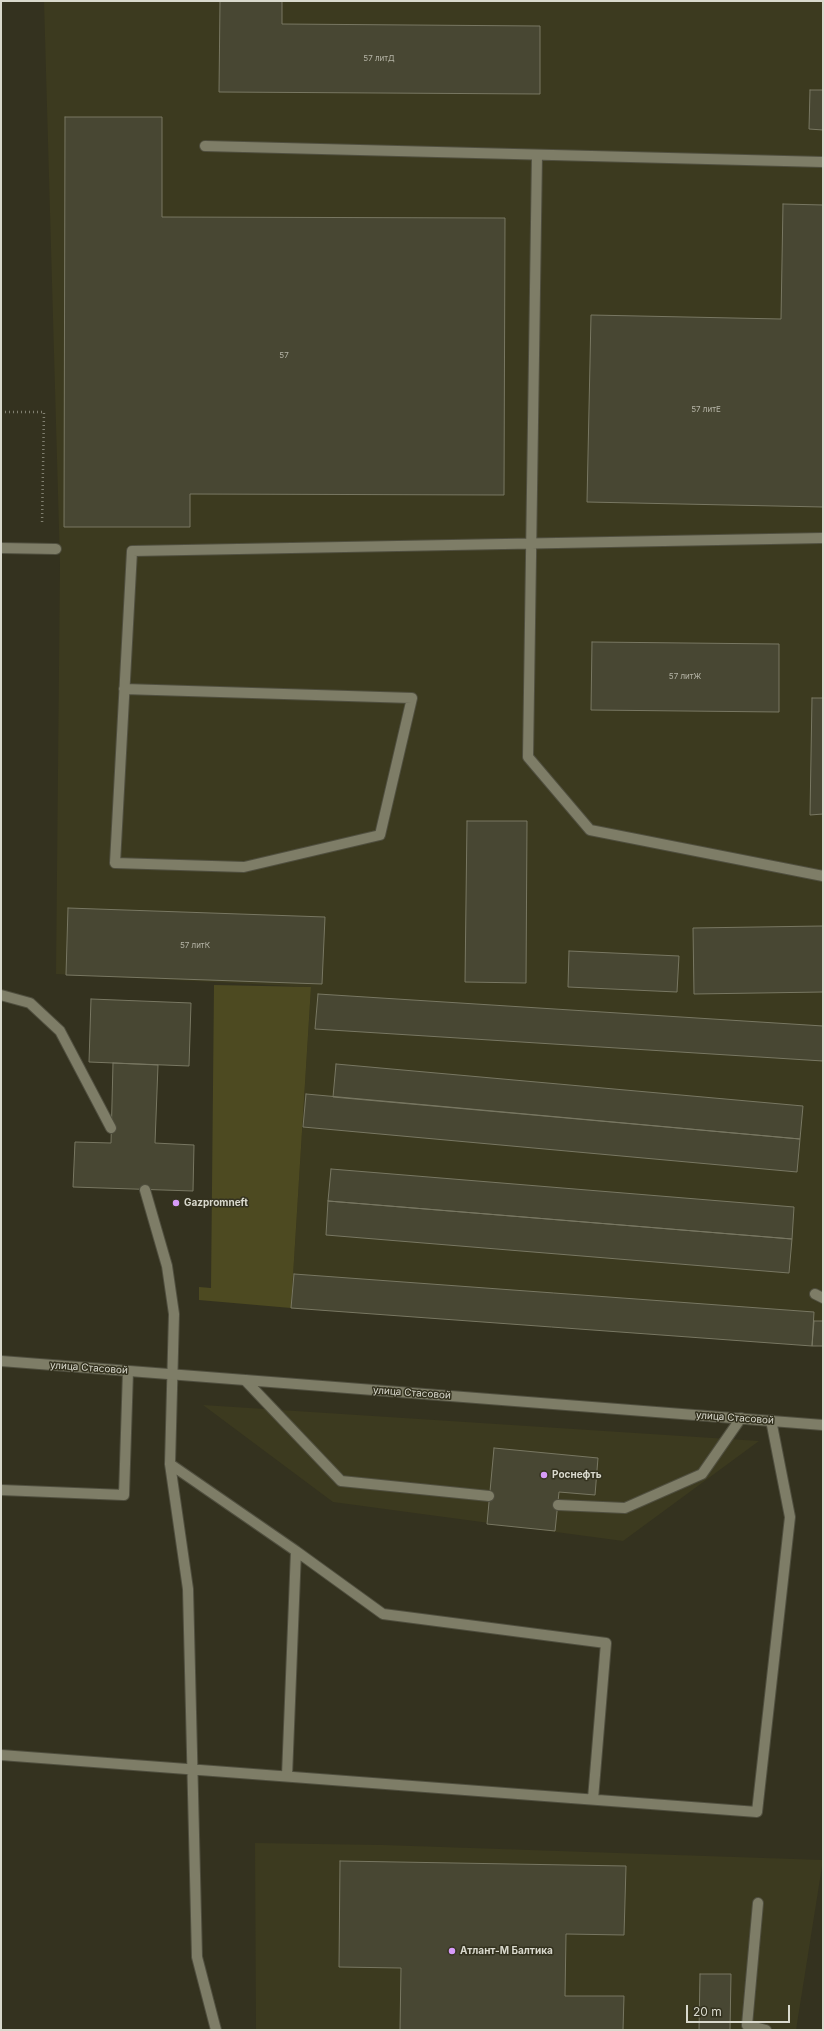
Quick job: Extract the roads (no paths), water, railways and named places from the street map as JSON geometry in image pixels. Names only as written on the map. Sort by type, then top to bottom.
[{"type":"street","points":[[205,146],[823,162]]},
{"type":"street","points":[[536,155],[528,758],[590,830],[823,876]]},
{"type":"street","points":[[124,689],[412,698],[380,835],[244,867],[115,863],[124,689],[132,551],[823,538]]},
{"type":"street","points":[[1,548],[56,549]]},
{"type":"street","points":[[1,995],[30,1003],[60,1031],[111,1128]]},
{"type":"street","points":[[145,1190],[167,1266],[174,1314],[170,1464],[188,1588],[194,1770],[197,1957],[216,2030]]},
{"type":"street","name":"улица Стасовой","points":[[1,1361],[823,1425]]},
{"type":"street","points":[[1,1490],[124,1495],[128,1370]]},
{"type":"street","points":[[245,1380],[341,1481],[490,1496]]},
{"type":"street","points":[[558,1505],[625,1508],[702,1474],[741,1418]]},
{"type":"street","points":[[1,1755],[757,1812],[790,1517],[771,1420]]},
{"type":"street","points":[[170,1464],[296,1551],[383,1614],[606,1643],[593,1799]]},
{"type":"street","points":[[287,1776],[296,1551]]},
{"type":"street","points":[[758,1903],[747,2025],[766,2030]]},
{"type":"place","name":"Gazpromneft","points":[[176,1203]]},
{"type":"place","name":"Роснефть","points":[[544,1475]]},
{"type":"place","name":"Атлант-М Балтика","points":[[452,1951]]}]
